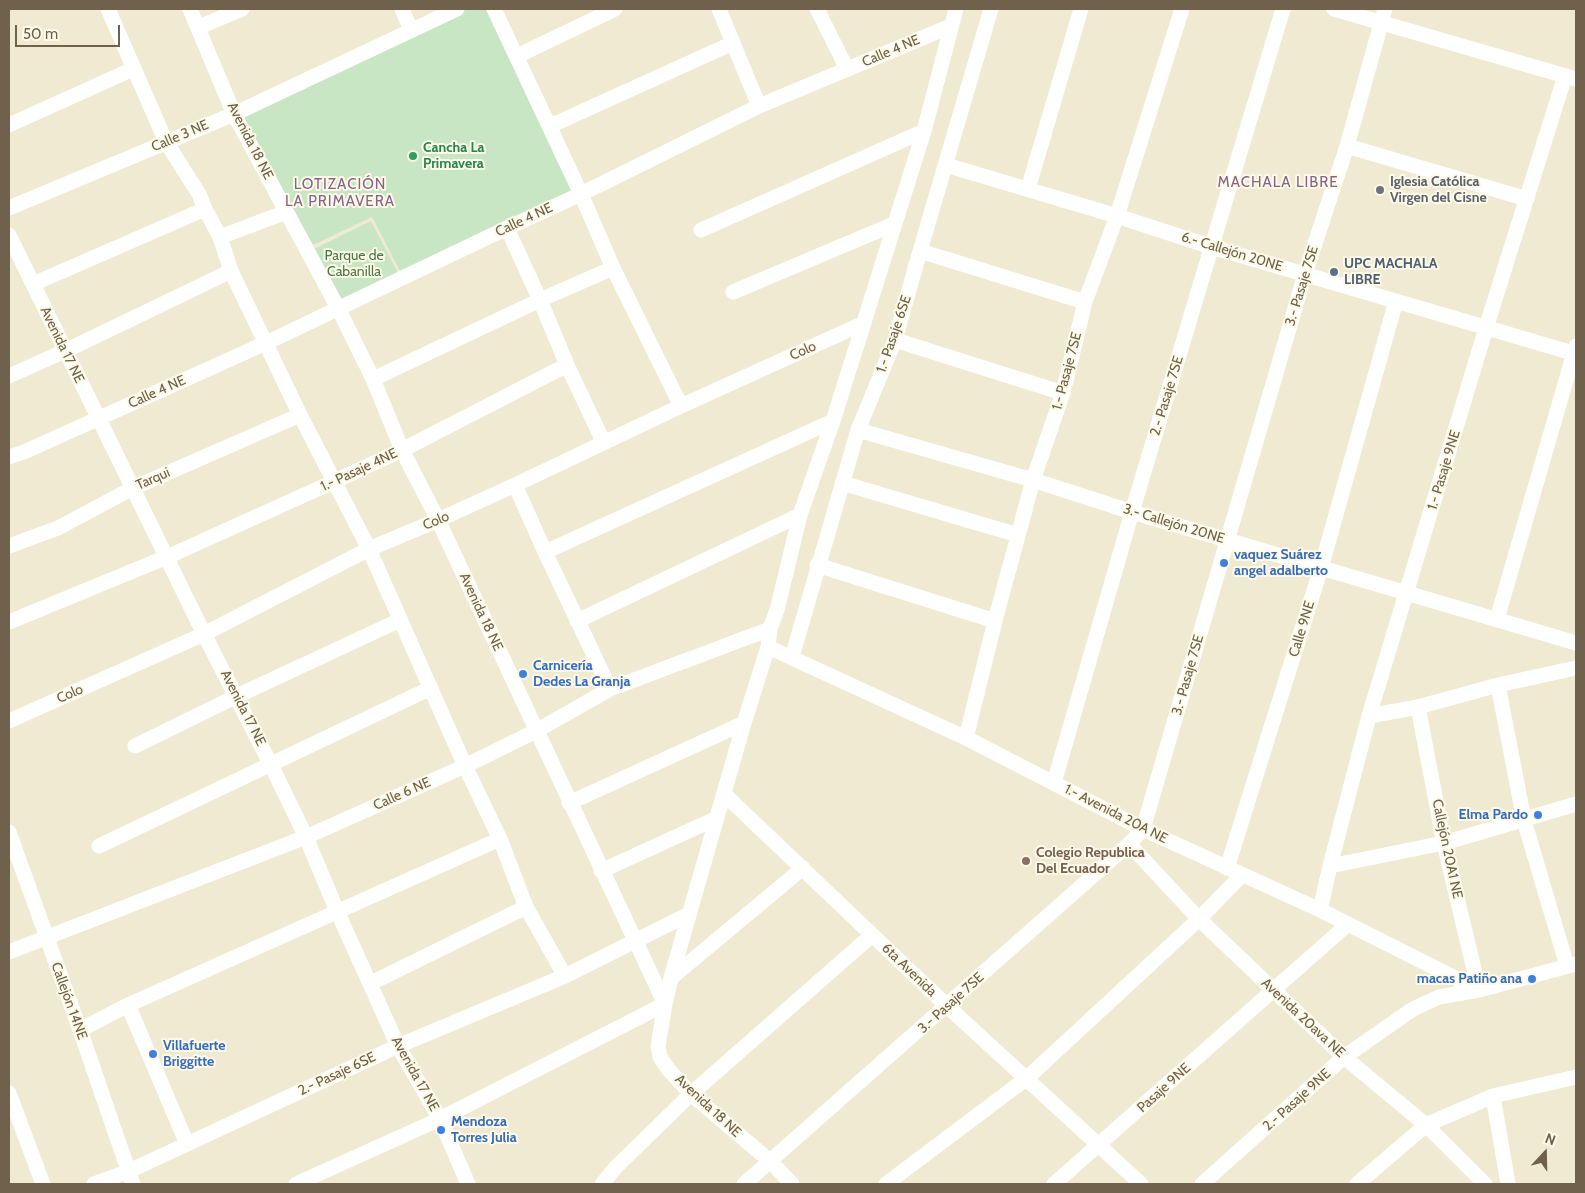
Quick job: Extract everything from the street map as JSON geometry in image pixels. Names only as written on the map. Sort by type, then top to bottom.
[{"type":"street","points":[[108,9],[166,142],[199,194],[220,237],[231,271],[300,416],[369,549],[465,766],[500,838],[526,907],[565,976]]},
{"type":"street","name":"Avenida 18 NE","points":[[190,9],[234,114],[338,308],[373,379],[402,450],[438,520],[665,1004],[658,1046],[660,1057],[691,1094],[771,1162],[792,1184]]},
{"type":"street","points":[[199,27],[242,9]]},
{"type":"street","points":[[402,9],[411,30]]},
{"type":"street","name":"Calle 3 NE","points":[[9,208],[234,114],[457,9]]},
{"type":"street","points":[[494,9],[550,126],[613,268],[681,406]]},
{"type":"street","points":[[517,56],[615,9]]},
{"type":"street","points":[[720,9],[759,106]]},
{"type":"street","points":[[817,9],[848,69]]},
{"type":"street","points":[[296,1184],[440,1119],[665,1004],[744,723],[768,647],[770,629],[800,515],[833,421],[924,132],[956,9]]},
{"type":"street","name":"1.- Pasaje 6SE","points":[[792,657],[817,565],[858,430],[895,340],[991,9]]},
{"type":"street","points":[[1028,189],[1081,9]]},
{"type":"street","name":"1.- Pasaje 7SE","points":[[966,738],[1033,480],[1063,393],[1085,302],[1117,216],[1182,9]]},
{"type":"street","name":"2.- Pasaje 7SE","points":[[1054,783],[1132,512],[1283,9]]},
{"type":"street","points":[[1334,9],[1384,16],[1571,77]]},
{"type":"street","name":"3.- Pasaje 7SE","points":[[744,1184],[947,1006],[1129,844],[1143,829],[1305,274],[1347,146],[1384,16]]},
{"type":"street","name":"Calle 4 NE","points":[[9,457],[24,452],[266,343],[581,194],[759,106],[951,26]]},
{"type":"street","points":[[550,126],[733,43]]},
{"type":"street","points":[[9,125],[133,69]]},
{"type":"street","name":"1.- Pasaje 9NE","points":[[1320,910],[1369,716],[1526,199],[1571,77]]},
{"type":"street","points":[[701,230],[924,132]]},
{"type":"street","points":[[1347,146],[1526,199]]},
{"type":"street","name":"6.- Callejón 20NE","points":[[946,165],[1117,216],[1212,247],[1486,328],[1575,352]]},
{"type":"street","points":[[32,284],[205,209]]},
{"type":"street","points":[[220,237],[286,212]]},
{"type":"street","points":[[733,292],[894,224]]},
{"type":"street","points":[[507,228],[567,365],[604,443]]},
{"type":"street","name":"Avenida 17 NE","points":[[9,235],[204,634],[237,696],[306,837],[398,1046],[440,1119],[467,1184]]},
{"type":"street","points":[[920,251],[1085,302]]},
{"type":"street","points":[[373,379],[540,300],[613,268]]},
{"type":"street","points":[[9,376],[231,271]]},
{"type":"street","name":"Calle 9NE","points":[[1227,868],[1321,568],[1396,301]]},
{"type":"street","name":"Colo","points":[[9,721],[204,634],[369,549],[515,485],[681,406],[864,323]]},
{"type":"street","points":[[895,340],[1063,393]]},
{"type":"street","points":[[1497,619],[1575,352]]},
{"type":"street","name":"1.- Pasaje 4NE","points":[[9,622],[167,557],[333,482],[402,450],[567,365]]},
{"type":"street","name":"Tarqui","points":[[9,546],[58,528],[132,488],[300,416]]},
{"type":"street","points":[[545,552],[833,421]]},
{"type":"street","name":"3.- Callejón 20NE","points":[[858,430],[1033,480],[1132,512],[1576,643]]},
{"type":"street","points":[[842,482],[1018,535]]},
{"type":"street","points":[[515,485],[577,622],[610,689]]},
{"type":"street","points":[[577,622],[800,515]]},
{"type":"street","points":[[817,565],[995,621]]},
{"type":"street","points":[[135,746],[400,620]]},
{"type":"street","name":"Calle 6 NE","points":[[9,952],[306,837],[465,766],[536,731],[610,689],[770,629]]},
{"type":"street","name":"1.- Avenida 20A NE","points":[[768,647],[966,738],[1143,829],[1320,910],[1479,990]]},
{"type":"street","points":[[1369,716],[1418,707],[1498,685],[1576,668]]},
{"type":"street","points":[[1498,685],[1524,820],[1572,965]]},
{"type":"street","points":[[99,846],[431,688]]},
{"type":"street","name":"Callejón 20A1 NE","points":[[1418,707],[1444,843],[1479,990]]},
{"type":"street","points":[[569,802],[744,723]]},
{"type":"street","name":"6ta Avenida","points":[[724,794],[947,1006],[1141,1184]]},
{"type":"street","points":[[1330,866],[1444,843],[1576,804]]},
{"type":"street","points":[[602,871],[718,818]]},
{"type":"street","name":"Callejón 14NE","points":[[9,832],[131,1177]]},
{"type":"street","points":[[80,1030],[128,1005],[500,838]]},
{"type":"street","name":"Avenida 20ava NE","points":[[1129,844],[1199,919],[1272,990],[1344,1058],[1426,1125],[1484,1184]]},
{"type":"street","points":[[671,978],[803,868]]},
{"type":"street","points":[[886,1184],[1026,1078],[1199,919],[1242,875]]},
{"type":"street","points":[[371,983],[526,907]]},
{"type":"street","name":"2.- Pasaje 6SE","points":[[94,1184],[131,1177],[187,1144],[398,1046],[565,976],[689,914]]},
{"type":"street","name":"Pasaje 9NE","points":[[1054,1184],[1348,924]]},
{"type":"street","points":[[602,1184],[616,1167],[691,1094],[872,935]]},
{"type":"street","name":"2.- Pasaje 9NE","points":[[1202,1184],[1344,1058],[1413,1009],[1429,1001],[1454,994],[1479,990],[1572,965]]},
{"type":"street","points":[[128,1005],[187,1144]]},
{"type":"street","points":[[1357,1184],[1426,1125],[1493,1096],[1576,1077]]},
{"type":"street","points":[[9,1093],[43,1184]]},
{"type":"street","points":[[1493,1096],[1508,1184]]},
{"type":"shaded area","points":[[9,9],[1576,9],[1576,1184],[9,1184]]},
{"type":"green space","name":"Cancha La Primavera","points":[[464,9],[490,9],[582,197],[401,273],[372,217],[313,245],[241,115]]},
{"type":"green space","name":"Parque de Cabanilla","points":[[371,221],[400,277],[339,304],[310,251]]},
{"type":"place","name":"Cancha La Primavera","points":[[413,156]]},
{"type":"place","name":"Iglesia Católica Virgen del Cisne","points":[[1380,190]]},
{"type":"place","name":"UPC MACHALA LIBRE","points":[[1334,272]]},
{"type":"place","name":"vaquez Suárez angel adalberto","points":[[1224,563]]},
{"type":"place","name":"Carnicería Dedes La Granja","points":[[523,674]]},
{"type":"place","name":"Elma Pardo","points":[[1538,815]]},
{"type":"place","name":"Colegio Republica Del Ecuador","points":[[1026,861]]},
{"type":"place","name":"macas Patiño ana","points":[[1532,979]]},
{"type":"place","name":"Villafuerte Briggitte","points":[[153,1054]]},
{"type":"place","name":"Mendoza Torres Julia","points":[[441,1130]]},
{"type":"district","name":"MACHALA LIBRE","points":[[1278,183]]},
{"type":"district","name":"LOTIZACIÓN LA PRIMAVERA","points":[[340,194]]}]
